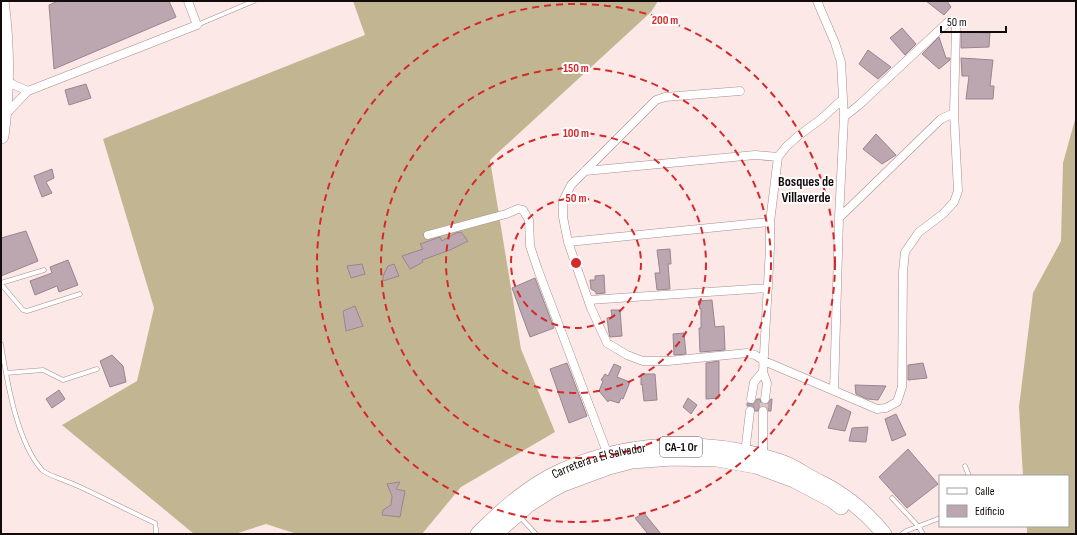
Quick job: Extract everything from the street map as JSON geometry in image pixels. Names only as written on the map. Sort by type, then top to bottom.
[{"type":"highway","points":[[1,1],[5,40],[6,77],[1,136]]},
{"type":"highway","name":"Carretera a El Salvador","points":[[478,534],[520,496],[550,477],[569,468],[608,455],[626,451],[681,447],[714,448],[763,456],[790,466],[836,491],[861,511],[884,534]]},
{"type":"highway","name":"Carretera a El Salvador","points":[[495,534],[528,505],[550,490],[609,467],[643,460],[672,458],[703,458],[756,466],[794,480],[832,500],[852,515],[872,534]]},
{"type":"street","points":[[3,116],[28,91],[197,25],[188,1]]},
{"type":"street","points":[[817,1],[835,43],[841,62],[844,117],[839,218],[834,391]]},
{"type":"street","points":[[740,91],[665,97],[656,100],[571,185],[563,201],[563,217],[568,242],[588,300],[607,343],[627,355],[643,361],[668,361],[747,353],[755,355],[764,361],[877,409],[886,408],[897,402],[902,387],[903,272],[905,252],[919,232],[944,214],[954,202],[958,191],[954,113],[956,25],[949,21],[859,105],[844,117]]},
{"type":"street","points":[[6,77],[12,84],[28,91]]},
{"type":"street","points":[[765,399],[767,383],[763,372],[770,248],[770,222],[778,157],[798,136],[821,119],[843,99]]},
{"type":"street","points":[[839,218],[941,119],[954,113]]},
{"type":"street","points":[[585,171],[755,155],[778,157]]},
{"type":"street","points":[[428,235],[506,214],[518,209],[523,210],[529,220],[530,246],[532,252],[608,455]]},
{"type":"street","points":[[568,242],[770,222]]},
{"type":"street","points":[[588,300],[768,288]]},
{"type":"street","points":[[751,399],[754,382],[763,372]]},
{"type":"street","points":[[744,453],[750,411]]},
{"type":"street","points":[[763,456],[764,411]]},
{"type":"lane","points":[[197,25],[254,1]]},
{"type":"lane","points":[[44,270],[1,283],[23,310],[27,311],[80,294]]},
{"type":"lane","points":[[1,344],[13,403],[24,440],[30,453],[43,471],[78,485],[155,523],[156,534]]},
{"type":"lane","points":[[6,373],[43,370],[63,380],[97,368]]},
{"type":"lane","points":[[965,466],[969,475]]},
{"type":"lane","points":[[892,498],[919,527],[923,534]]},
{"type":"lane","points":[[517,514],[536,534]]},
{"type":"lane","points":[[902,534],[906,531],[939,518]]},
{"type":"shaded area","points":[[353,1],[658,1],[651,12],[490,160],[521,349],[555,432],[461,487],[422,534],[297,534],[266,524],[235,534],[194,534],[62,425],[137,381],[154,308],[103,139],[365,35]]},
{"type":"shaded area","points":[[1076,116],[1076,534],[1027,534],[1027,527],[1069,527],[1069,475],[1023,475],[1019,407],[1033,293],[1061,241],[1063,163]]},
{"type":"building","points":[[58,1],[169,1],[176,17],[54,69],[49,5]]},
{"type":"building","points":[[926,1],[947,1],[951,7],[944,15]]},
{"type":"building","points":[[902,28],[916,44],[905,55],[890,38]]},
{"type":"building","points":[[961,32],[990,33],[989,47],[961,48]]},
{"type":"building","points":[[939,37],[946,58],[950,58],[950,60],[939,69],[922,54]]},
{"type":"building","points":[[868,50],[891,67],[878,79],[859,64]]},
{"type":"building","points":[[961,58],[993,60],[990,86],[994,86],[993,99],[966,99],[969,76],[962,76]]},
{"type":"building","points":[[86,84],[91,98],[69,105],[65,90]]},
{"type":"building","points":[[876,134],[896,155],[882,164],[863,149]]},
{"type":"building","points":[[52,169],[54,178],[46,182],[52,193],[42,197],[34,176]]},
{"type":"building","points":[[26,231],[38,261],[1,276],[1,238]]},
{"type":"building","points":[[461,232],[468,241],[450,250],[422,260],[423,262],[410,269],[402,256],[423,249],[420,244],[440,237],[442,241],[456,233]]},
{"type":"building","points":[[670,249],[671,264],[668,264],[670,289],[657,290],[655,273],[660,273],[657,250]]},
{"type":"building","points":[[68,260],[78,285],[59,292],[57,286],[35,295],[30,281],[52,273],[50,267]]},
{"type":"building","points":[[362,264],[365,274],[351,278],[347,266]]},
{"type":"building","points":[[394,264],[399,276],[383,281],[383,276],[388,266]]},
{"type":"building","points":[[604,275],[605,293],[596,294],[596,292],[591,289],[590,280],[595,280],[595,276]]},
{"type":"building","points":[[535,278],[554,328],[530,337],[512,288]]},
{"type":"building","points":[[712,300],[715,327],[724,326],[725,350],[700,352],[699,328],[701,328],[701,309],[698,301]]},
{"type":"building","points":[[355,306],[363,326],[346,331],[343,311]]},
{"type":"building","points":[[611,310],[620,310],[622,336],[610,337],[607,318],[612,317]]},
{"type":"building","points":[[684,333],[686,354],[674,355],[673,334]]},
{"type":"building","points":[[112,355],[123,366],[126,382],[110,387],[100,361]]},
{"type":"building","points":[[719,361],[719,398],[706,399],[706,363]]},
{"type":"building","points":[[567,363],[587,416],[569,423],[550,369]]},
{"type":"building","points":[[923,363],[927,378],[908,380],[908,365]]},
{"type":"building","points":[[614,364],[621,367],[617,377],[630,382],[623,399],[621,398],[619,403],[609,400],[608,402],[599,391],[603,381],[601,380],[605,374],[608,376]]},
{"type":"building","points":[[641,374],[655,374],[657,400],[644,401],[642,384],[641,385]]},
{"type":"building","points":[[855,385],[886,386],[878,400],[867,399],[856,394]]},
{"type":"building","points":[[59,390],[65,399],[52,408],[46,399]]},
{"type":"building","points":[[688,398],[697,405],[691,414],[683,407]]},
{"type":"building","points":[[757,399],[760,399],[761,403],[767,404],[772,399],[771,411],[768,411],[768,408],[760,406],[758,411],[755,411],[753,406],[747,406],[747,403],[753,404]]},
{"type":"building","points":[[837,405],[851,412],[845,431],[828,428]]},
{"type":"building","points":[[896,414],[906,435],[892,441],[885,419]]},
{"type":"building","points":[[868,427],[866,442],[849,441],[852,428]]},
{"type":"building","points":[[908,449],[938,484],[907,508],[879,477]]},
{"type":"building","points":[[400,482],[396,489],[405,491],[400,517],[382,515],[383,510],[391,505],[392,496],[387,484]]},
{"type":"building","points":[[644,513],[661,534],[648,534],[635,518]]},
{"type":"tunnel","points":[[763,411],[765,399]]},
{"type":"district","name":"Bosques de Villaverde","points":[[806,190]]}]
